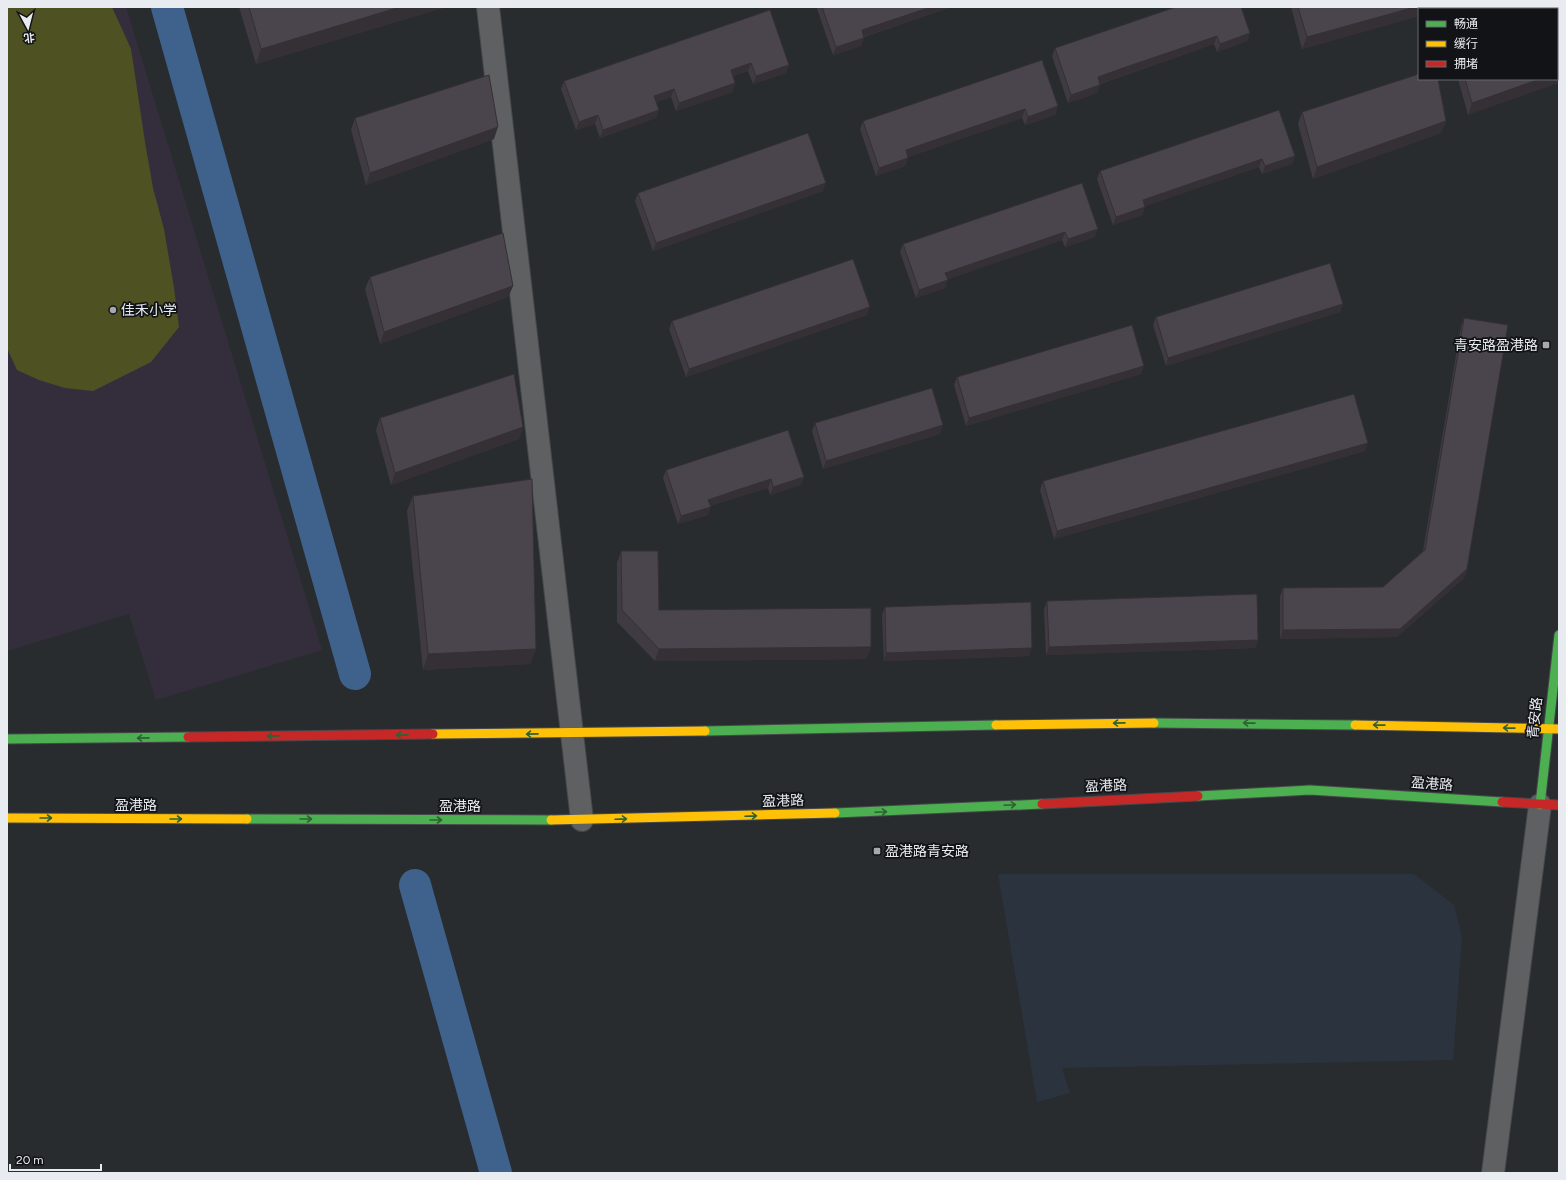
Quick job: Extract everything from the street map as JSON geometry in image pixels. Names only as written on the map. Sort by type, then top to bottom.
[{"type":"main road","name":"青安路","points":[[1549,805],[1548,728],[1559,635]]},
{"type":"main road","points":[[7,739],[572,733],[1183,722],[1559,729]]},
{"type":"main road","name":"盈港路","points":[[7,818],[582,820],[874,812],[1310,790],[1549,805]]},
{"type":"street","points":[[488,7],[582,820]]},
{"type":"street","points":[[1493,1173],[1549,805]]},
{"type":"shaded area","name":"佳禾小学","points":[[7,7],[126,7],[322,650],[156,700],[129,614],[7,651]]},
{"type":"shaded area","points":[[998,874],[1414,874],[1454,905],[1462,937],[1453,1060],[1062,1068],[1070,1093],[1037,1102]]},
{"type":"green space","points":[[7,7],[112,7],[131,49],[145,142],[153,188],[164,229],[179,327],[151,362],[93,391],[65,388],[39,380],[17,370],[7,348]]},
{"type":"building","points":[[249,7],[400,7],[261,49]]},
{"type":"building","points":[[822,7],[931,7],[862,30],[864,38],[836,47]]},
{"type":"building","points":[[1176,7],[1241,7],[1250,33],[1220,44],[1217,36],[1126,67],[1098,77],[1100,85],[1071,95],[1055,48]]},
{"type":"building","points":[[1298,7],[1415,7],[1307,37]]},
{"type":"building","points":[[770,10],[789,65],[756,76],[751,63],[731,70],[735,83],[679,103],[674,89],[654,96],[659,110],[603,130],[598,115],[579,122],[564,81]]},
{"type":"building","points":[[1559,15],[1558,72],[1558,16]]},
{"type":"building","points":[[1042,60],[1058,106],[1028,117],[1025,109],[906,150],[908,158],[879,168],[863,121]]},
{"type":"building","points":[[1418,74],[1418,80],[1438,80],[1446,121],[1317,167],[1302,112]]},
{"type":"building","points":[[489,75],[498,127],[370,173],[355,118]]},
{"type":"building","points":[[1465,80],[1537,80],[1472,103]]},
{"type":"building","points":[[1279,110],[1295,156],[1265,166],[1262,159],[1143,200],[1145,207],[1116,217],[1100,171]]},
{"type":"building","points":[[808,133],[826,183],[656,243],[638,193]]},
{"type":"building","points":[[1082,183],[1098,229],[1068,239],[1065,232],[945,273],[948,280],[919,290],[903,244]]},
{"type":"building","points":[[503,233],[513,286],[384,332],[370,277]]},
{"type":"building","points":[[853,259],[870,307],[689,369],[672,321]]},
{"type":"building","points":[[1330,263],[1343,304],[1168,358],[1156,317]]},
{"type":"building","points":[[1464,318],[1508,325],[1467,569],[1400,629],[1283,630],[1283,588],[1383,587],[1425,550]]},
{"type":"building","points":[[1132,325],[1144,366],[969,418],[957,377]]},
{"type":"building","points":[[514,374],[523,427],[395,473],[380,418]]},
{"type":"building","points":[[932,388],[943,425],[826,461],[815,423]]},
{"type":"building","points":[[1354,394],[1368,443],[1057,531],[1043,481]]},
{"type":"building","points":[[788,430],[804,477],[773,487],[771,479],[708,500],[711,507],[681,516],[666,470]]},
{"type":"building","points":[[532,479],[536,649],[428,654],[413,496]]},
{"type":"building","points":[[621,551],[658,551],[659,610],[871,608],[871,647],[659,649],[622,610]]},
{"type":"building","points":[[1257,594],[1258,640],[1049,647],[1047,601]]},
{"type":"building","points":[[1031,602],[1032,648],[886,653],[885,607]]},
{"type":"waterway","points":[[167,7],[355,674]]},
{"type":"waterway","points":[[415,885],[496,1173]]},
{"type":"traffic: fast","points":[[1540,805],[1559,635]]},
{"type":"traffic: fast","points":[[1154,723],[1355,725]]},
{"type":"traffic: fast","points":[[705,731],[996,725]]},
{"type":"traffic: fast","points":[[7,739],[188,737]]},
{"type":"traffic: fast","points":[[1198,796],[1310,790],[1502,802]]},
{"type":"traffic: fast","points":[[835,813],[1042,804]]},
{"type":"traffic: fast","points":[[247,819],[551,820]]},
{"type":"traffic: slow","points":[[996,725],[1154,723]]},
{"type":"traffic: slow","points":[[1355,725],[1559,729]]},
{"type":"traffic: slow","points":[[433,734],[705,731]]},
{"type":"traffic: slow","points":[[551,820],[835,813]]},
{"type":"traffic: slow","points":[[7,818],[247,819]]},
{"type":"traffic: jam","points":[[188,737],[433,734]]},
{"type":"traffic: jam","points":[[1042,804],[1198,796]]},
{"type":"traffic: jam","points":[[1502,802],[1559,805]]},
{"type":"place","name":"佳禾小学","points":[[113,310]]},
{"type":"place","name":"青安路盈港路","points":[[1546,345]]},
{"type":"place","name":"盈港路青安路","points":[[877,851]]}]
